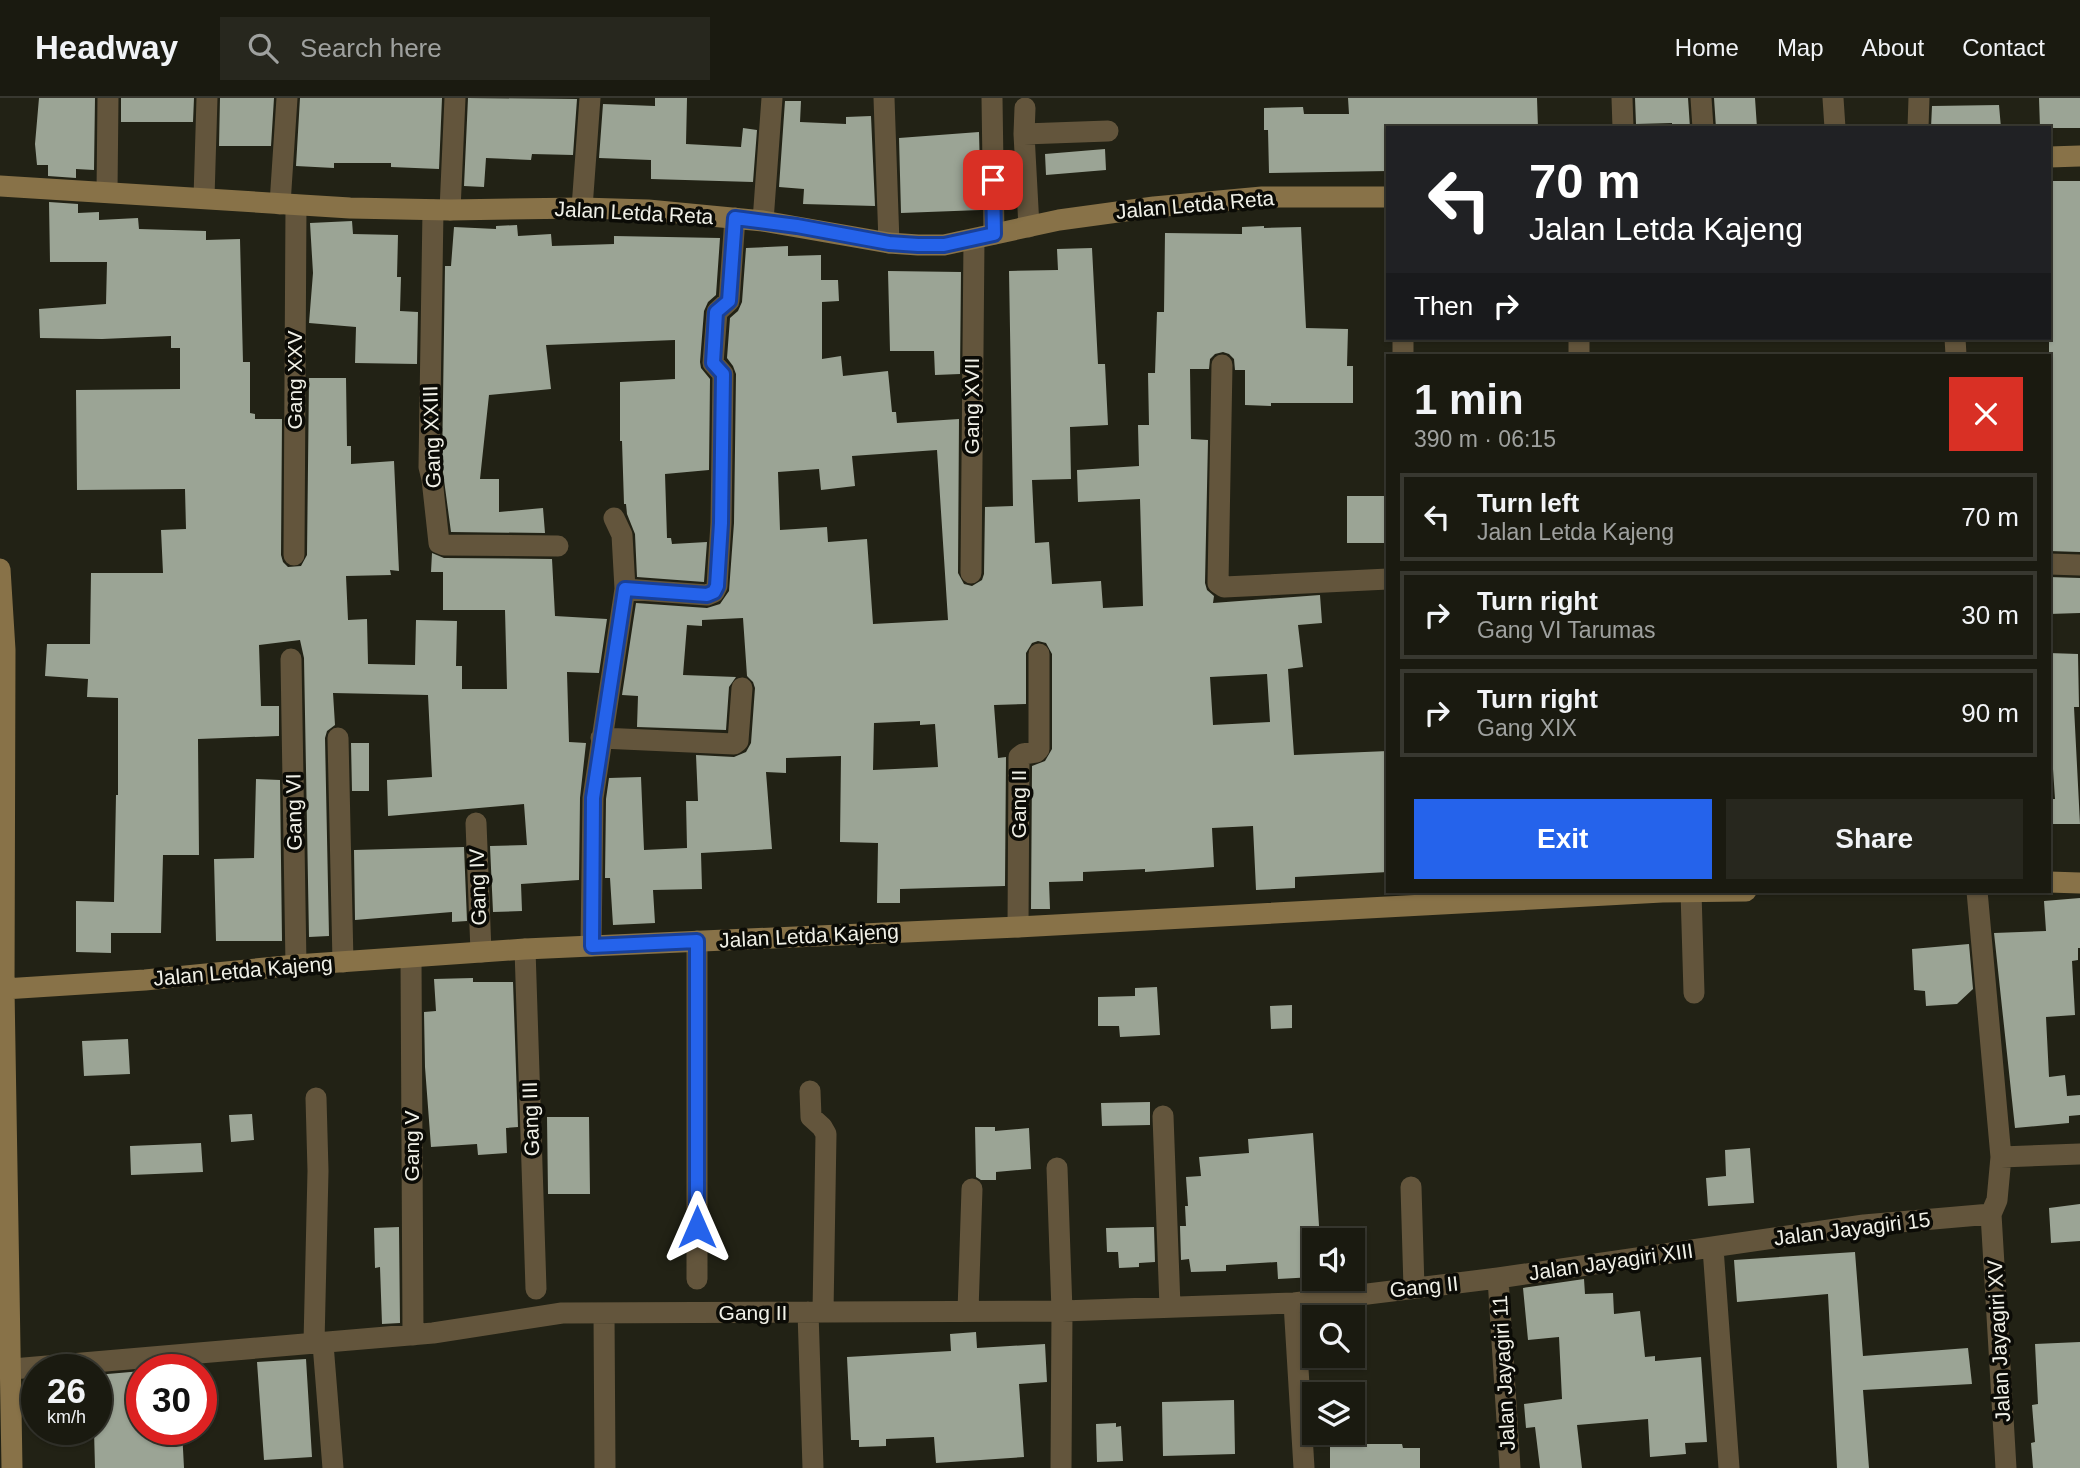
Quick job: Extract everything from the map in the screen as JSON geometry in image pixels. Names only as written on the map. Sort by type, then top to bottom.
[{"type":"street","points":[[107,192],[108,98]]},
{"type":"street","points":[[204,198],[207,98]]},
{"type":"street","name":"Gang XXV","points":[[287,98],[294,555]]},
{"type":"street","points":[[442,210],[455,98]]},
{"type":"street","points":[[582,208],[590,98]]},
{"type":"street","points":[[763,221],[772,98]]},
{"type":"street","points":[[884,98],[889,243]]},
{"type":"street","name":"Gang XVII","points":[[971,573],[992,98]]},
{"type":"street","points":[[1622,98],[1623,126]]},
{"type":"street","points":[[1701,98],[1703,126]]},
{"type":"street","points":[[1833,98],[1835,126]]},
{"type":"street","points":[[1918,126],[1919,98]]},
{"type":"street","points":[[1025,108],[1029,227]]},
{"type":"street","points":[[1024,134],[1108,131]]},
{"type":"street","points":[[2051,158],[2080,156]]},
{"type":"street","name":"Jalan Letda Reta","points":[[0,186],[288,204],[442,210],[648,210],[763,221],[889,243],[944,245],[1119,211],[1211,201],[1262,197],[1386,197]]},
{"type":"street","name":"Gang XXIII","points":[[442,210],[429,467],[439,543],[558,546]]},
{"type":"street","points":[[625,589],[707,595],[714,592],[717,586],[721,523],[723,374],[713,363],[716,312],[729,301],[735,218]]},
{"type":"street","points":[[1222,365],[1217,579],[1220,586],[1386,579]]},
{"type":"street","points":[[592,946],[593,798],[625,589],[622,536],[614,518]]},
{"type":"street","points":[[2051,564],[2080,565]]},
{"type":"street","points":[[0,569],[5,650],[2,936],[5,1370],[12,1468]]},
{"type":"street","name":"Gang II","points":[[1018,927],[1019,757],[1035,753],[1039,749],[1039,654]]},
{"type":"street","name":"Gang VI","points":[[291,659],[296,965]]},
{"type":"street","points":[[601,738],[734,744],[738,741],[742,688]]},
{"type":"street","points":[[338,738],[343,962]]},
{"type":"street","name":"Gang IV","points":[[476,823],[481,952]]},
{"type":"street","points":[[2051,882],[2080,883]]},
{"type":"street","name":"Jalan Letda Kajeng","points":[[4,989],[525,949],[1018,927],[1404,899],[1625,893]]},
{"type":"street","points":[[1691,893],[1694,993]]},
{"type":"street","name":"Jalan Jayagiri XV","points":[[1977,893],[2001,1157],[1997,1199],[1991,1214],[2006,1468]]},
{"type":"street","points":[[696,1279],[697,941]]},
{"type":"street","name":"Gang III","points":[[525,949],[536,1289]]},
{"type":"street","name":"Gang V","points":[[411,958],[413,1335]]},
{"type":"street","points":[[810,1091],[811,1117],[826,1134],[815,1312],[813,1468]]},
{"type":"street","points":[[316,1098],[319,1343],[332,1468]]},
{"type":"street","points":[[1163,1116],[1170,1307]]},
{"type":"street","points":[[2001,1157],[2080,1154]]},
{"type":"street","points":[[1057,1168],[1062,1311],[1061,1468]]},
{"type":"street","points":[[1411,1186],[1414,1288]]},
{"type":"street","points":[[968,1311],[972,1189]]},
{"type":"street","name":"Jalan Jayagiri 15","points":[[1713,1248],[1864,1225],[1991,1214]]},
{"type":"street","name":"Jalan Jayagiri XIII","points":[[1498,1278],[1713,1248],[1729,1468]]},
{"type":"street","name":"Gang II","points":[[5,1370],[413,1335],[562,1313],[1062,1311],[1294,1303],[1498,1278]]},
{"type":"street","name":"Jalan Jayagiri 11","points":[[1498,1278],[1510,1468]]},
{"type":"street","points":[[1294,1303],[1304,1468]]},
{"type":"street","points":[[604,1314],[605,1468]]},
{"type":"building","points":[[39,98],[95,98],[94,170],[76,169],[76,178],[48,176],[48,165],[37,165],[35,144]]},
{"type":"building","points":[[121,98],[194,98],[193,122],[121,122]]},
{"type":"building","points":[[220,98],[274,98],[271,146],[219,146]]},
{"type":"building","points":[[300,98],[442,98],[439,169],[391,167],[391,163],[334,163],[334,168],[296,166]]},
{"type":"building","points":[[468,98],[577,99],[573,155],[532,154],[531,160],[486,158],[484,187],[464,186]]},
{"type":"building","points":[[655,98],[687,98],[686,144],[741,147],[743,128],[757,130],[753,182],[651,179],[651,160],[599,158],[603,104],[655,106]]},
{"type":"building","points":[[1348,98],[1537,98],[1538,126],[1386,126],[1386,171],[1269,173],[1268,130],[1264,130],[1264,108],[1303,107],[1304,114],[1349,114]]},
{"type":"building","points":[[1635,98],[1688,98],[1690,126],[1672,126],[1672,123],[1636,124]]},
{"type":"building","points":[[1714,98],[1755,98],[1757,126],[1716,126]]},
{"type":"building","points":[[2039,98],[2080,98],[2080,128],[2040,126]]},
{"type":"building","points":[[785,101],[801,101],[800,122],[846,124],[846,117],[871,116],[875,206],[803,204],[804,189],[779,187]]},
{"type":"building","points":[[1999,105],[2001,126],[1931,126],[1932,106]]},
{"type":"building","points":[[979,132],[981,210],[901,213],[899,138]]},
{"type":"building","points":[[1105,149],[1106,170],[1046,175],[1045,154]]},
{"type":"building","points":[[2051,181],[2080,181],[2080,552],[2051,551]]},
{"type":"building","points":[[49,202],[78,204],[78,213],[99,212],[99,220],[138,218],[139,229],[206,231],[206,240],[240,239],[243,362],[250,362],[250,413],[255,414],[255,419],[282,419],[281,555],[288,567],[301,566],[307,555],[309,378],[346,378],[347,446],[351,446],[351,464],[394,461],[399,571],[390,570],[391,575],[346,576],[348,620],[367,619],[368,664],[415,665],[416,620],[457,621],[456,666],[462,666],[462,689],[507,689],[505,610],[443,610],[443,572],[431,572],[432,553],[444,558],[552,559],[555,616],[607,619],[599,673],[567,672],[569,742],[586,743],[580,798],[579,880],[521,884],[522,911],[493,912],[490,846],[527,845],[524,804],[388,816],[387,780],[432,777],[428,695],[333,693],[335,725],[327,731],[325,738],[329,936],[309,937],[304,658],[300,640],[259,645],[261,706],[279,706],[279,736],[198,739],[199,855],[163,855],[161,933],[111,933],[111,953],[76,952],[76,901],[114,902],[118,698],[87,697],[88,679],[45,676],[47,644],[90,644],[91,573],[163,573],[161,530],[186,529],[185,489],[77,490],[76,390],[180,389],[180,348],[171,348],[171,336],[40,338],[39,309],[106,304],[107,262],[50,262]]},
{"type":"building","points":[[352,221],[353,234],[398,235],[397,277],[401,277],[400,311],[418,312],[417,364],[355,363],[356,327],[309,323],[313,273],[310,223]]},
{"type":"building","points":[[517,225],[518,236],[551,234],[552,246],[614,244],[614,236],[720,238],[716,295],[708,302],[704,311],[700,362],[701,368],[710,379],[709,470],[665,474],[667,538],[671,538],[672,544],[707,542],[704,582],[637,577],[635,534],[624,504],[620,382],[675,379],[675,340],[546,345],[551,389],[489,395],[480,479],[499,479],[499,512],[543,508],[545,533],[451,532],[442,465],[445,266],[451,266],[454,227],[496,229],[496,226]]},
{"type":"building","points":[[1242,227],[1301,227],[1306,328],[1348,329],[1347,366],[1353,366],[1353,403],[1245,405],[1245,370],[1235,370],[1234,359],[1229,354],[1215,354],[1210,359],[1209,369],[1190,369],[1191,439],[1208,440],[1205,583],[1207,590],[1214,596],[1213,603],[1320,595],[1322,623],[1298,625],[1303,667],[1288,669],[1294,755],[1386,751],[1386,872],[1295,877],[1295,888],[1256,890],[1253,826],[1212,828],[1214,867],[1145,872],[1145,869],[1083,872],[1083,881],[1049,882],[1050,909],[1031,909],[1032,766],[1045,761],[1052,749],[1052,654],[1046,643],[1038,641],[1032,643],[1026,653],[1026,704],[994,705],[998,758],[1006,757],[1005,886],[900,889],[900,903],[877,903],[878,843],[840,842],[841,756],[786,758],[786,773],[766,772],[772,849],[701,853],[702,889],[653,890],[655,923],[613,925],[610,878],[605,878],[606,799],[609,778],[641,777],[644,850],[687,848],[686,801],[698,801],[696,755],[734,757],[746,752],[751,743],[755,688],[747,676],[743,618],[702,620],[702,626],[687,625],[683,675],[736,677],[729,687],[726,730],[637,727],[638,696],[622,695],[636,603],[707,608],[720,604],[729,591],[734,523],[736,374],[727,358],[730,318],[738,311],[742,302],[746,248],[788,246],[788,256],[821,255],[821,280],[838,280],[839,301],[822,302],[822,359],[841,356],[843,376],[888,371],[892,412],[896,412],[897,423],[959,419],[958,573],[964,584],[972,586],[982,580],[984,574],[985,507],[1013,506],[1009,271],[1058,270],[1057,249],[1092,248],[1098,364],[1105,364],[1108,425],[1070,427],[1071,479],[1032,480],[1035,543],[1049,542],[1052,584],[1101,581],[1103,608],[1143,606],[1140,499],[1078,502],[1077,470],[1139,466],[1138,425],[1149,425],[1148,373],[1155,373],[1157,312],[1164,312],[1165,233],[1242,234]],"holes":[[[937,450],[948,620],[873,624],[867,539],[828,542],[827,527],[780,530],[778,472],[819,469],[821,490],[855,486],[852,456]],[[1267,674],[1270,722],[1213,725],[1210,677]],[[920,721],[920,725],[935,724],[938,767],[873,770],[874,723]]]},
{"type":"building","points":[[888,271],[961,272],[960,374],[935,375],[934,351],[890,351]]},
{"type":"building","points":[[1347,496],[1386,496],[1385,543],[1347,543]]},
{"type":"building","points":[[2051,577],[2080,578],[2080,613],[2051,614]]},
{"type":"building","points":[[2051,653],[2078,654],[2079,707],[2074,707],[2080,824],[2051,824],[2051,799],[2055,799]]},
{"type":"building","points":[[351,743],[369,743],[369,791],[352,791]]},
{"type":"building","points":[[256,779],[280,780],[282,941],[216,941],[214,859],[254,858]]},
{"type":"building","points":[[464,847],[467,921],[452,922],[452,912],[355,920],[354,850]]},
{"type":"building","points":[[2080,898],[2080,948],[2078,960],[2072,961],[2075,1015],[2046,1017],[2049,1077],[2065,1075],[2067,1096],[2080,1095],[2080,1115],[2069,1116],[2069,1123],[2015,1128],[1994,933],[2046,931],[2044,901]]},
{"type":"building","points":[[1969,944],[1973,989],[1957,1004],[1926,1006],[1925,991],[1914,990],[1912,949]]},
{"type":"building","points":[[473,978],[473,982],[513,982],[518,1127],[506,1128],[507,1153],[478,1155],[477,1144],[431,1147],[424,1012],[436,1011],[434,979]]},
{"type":"building","points":[[1157,987],[1160,1035],[1120,1037],[1119,1026],[1098,1026],[1098,997],[1135,996],[1135,988]]},
{"type":"building","points":[[1292,1005],[1292,1028],[1271,1029],[1270,1006]]},
{"type":"building","points":[[128,1039],[130,1074],[84,1076],[82,1041]]},
{"type":"building","points":[[1150,1102],[1150,1125],[1102,1126],[1101,1103]]},
{"type":"building","points":[[252,1114],[254,1140],[231,1142],[229,1115]]},
{"type":"building","points":[[547,1117],[589,1117],[590,1194],[548,1194]]},
{"type":"building","points":[[975,1127],[995,1127],[995,1131],[1029,1128],[1031,1169],[996,1172],[996,1180],[981,1180],[976,1177]]},
{"type":"building","points":[[1313,1133],[1319,1228],[1302,1228],[1302,1278],[1278,1279],[1277,1262],[1226,1265],[1226,1271],[1191,1272],[1189,1259],[1181,1260],[1180,1226],[1186,1226],[1185,1206],[1188,1206],[1186,1177],[1201,1176],[1199,1157],[1249,1153],[1248,1139]]},
{"type":"building","points":[[201,1143],[203,1172],[131,1175],[130,1146]]},
{"type":"building","points":[[1750,1148],[1754,1203],[1708,1206],[1706,1178],[1726,1176],[1725,1150]]},
{"type":"building","points":[[2080,1204],[2080,1241],[2051,1243],[2049,1208]]},
{"type":"building","points":[[399,1227],[400,1323],[382,1324],[380,1267],[375,1268],[374,1228]]},
{"type":"building","points":[[1154,1227],[1155,1262],[1139,1263],[1139,1267],[1119,1268],[1118,1252],[1107,1252],[1106,1228]]},
{"type":"building","points":[[1855,1252],[1863,1356],[1968,1348],[1972,1384],[1863,1390],[1869,1468],[1837,1468],[1828,1294],[1737,1302],[1734,1260]]},
{"type":"building","points":[[1584,1279],[1585,1294],[1613,1293],[1614,1314],[1640,1311],[1645,1357],[1655,1356],[1655,1361],[1701,1357],[1707,1442],[1685,1443],[1686,1454],[1650,1457],[1648,1419],[1577,1425],[1582,1468],[1540,1468],[1535,1427],[1526,1428],[1524,1404],[1562,1399],[1559,1337],[1528,1340],[1523,1288]]},
{"type":"building","points":[[976,1332],[977,1348],[1045,1344],[1047,1382],[1019,1384],[1024,1457],[936,1463],[934,1437],[886,1439],[886,1446],[859,1447],[859,1440],[851,1440],[847,1357],[951,1351],[950,1334]]},
{"type":"building","points":[[2080,1342],[2080,1468],[2033,1468],[2031,1443],[2035,1442],[2032,1405],[2038,1404],[2035,1344]]},
{"type":"building","points":[[306,1359],[312,1457],[264,1460],[257,1362]]},
{"type":"building","points":[[126,1372],[126,1445],[183,1445],[184,1468],[95,1468],[94,1445],[112,1445],[112,1374]]},
{"type":"building","points":[[1234,1400],[1235,1454],[1163,1456],[1162,1402]]},
{"type":"building","points":[[1116,1423],[1116,1427],[1121,1426],[1123,1461],[1097,1462],[1096,1424]]},
{"type":"building","points":[[1402,1444],[1403,1448],[1420,1448],[1420,1468],[1330,1468],[1330,1445]]},
{"type":"route","points":[[697,1227],[697,941],[592,946],[593,798],[625,589],[707,595],[714,592],[717,586],[721,523],[723,374],[713,363],[716,312],[729,301],[735,218],[889,243],[944,245],[994,234],[993,180]]}]
